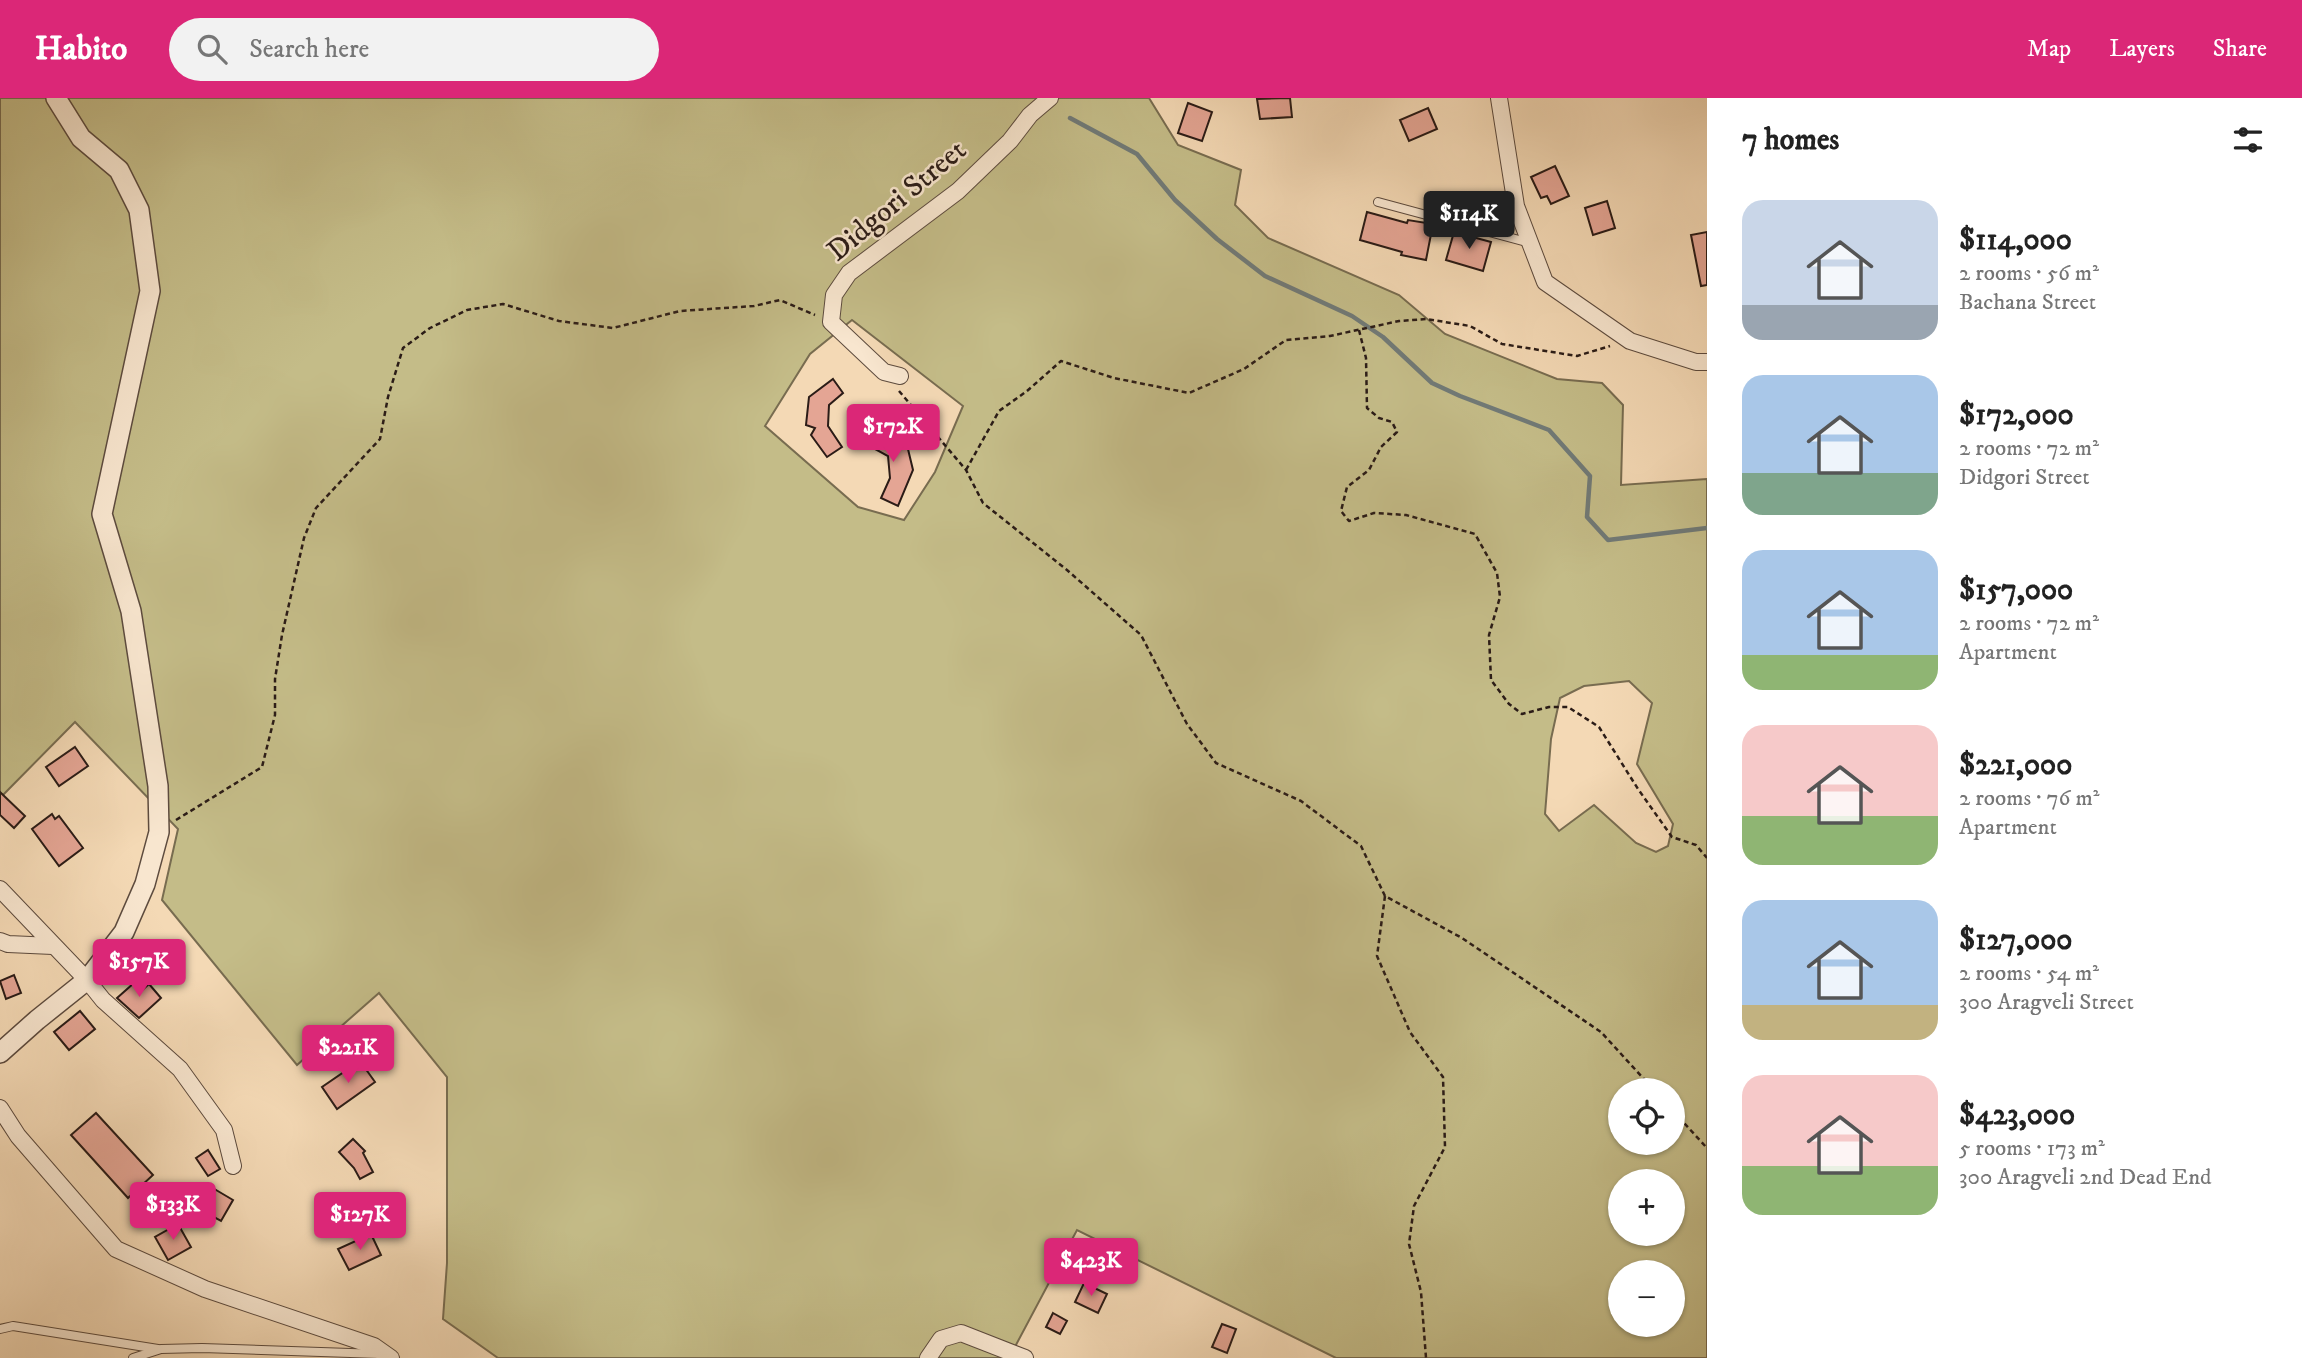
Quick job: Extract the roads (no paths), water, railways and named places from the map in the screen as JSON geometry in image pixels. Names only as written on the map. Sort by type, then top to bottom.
[{"type":"street","points":[[0,1054],[87,980],[124,932],[145,884],[159,832],[159,786],[131,611],[102,514],[150,291],[139,210],[120,170],[81,138],[57,98]]},
{"type":"street","name":"Didgori Street","points":[[901,376],[884,373],[831,322],[834,295],[849,273],[958,191],[1010,141],[1030,115],[1050,98]]},
{"type":"street","points":[[1499,98],[1516,206],[1545,282],[1630,341],[1696,362],[1707,362]]},
{"type":"street","points":[[0,889],[103,1000],[180,1069],[224,1130],[233,1166]]},
{"type":"street","points":[[0,942],[53,946]]},
{"type":"street","points":[[0,1108],[18,1136],[116,1249],[205,1289],[374,1346],[388,1356]]},
{"type":"street","points":[[928,1358],[941,1339],[961,1333],[1025,1358]]},
{"type":"lane","points":[[1378,202],[1530,243]]},
{"type":"lane","points":[[0,1329],[13,1326],[161,1349],[202,1348],[388,1356]]},
{"type":"lane","points":[[133,1358],[161,1349]]},
{"type":"waterway","points":[[1070,118],[1137,154],[1175,200],[1217,239],[1265,276],[1352,316],[1383,337],[1432,383],[1549,430],[1590,476],[1587,517],[1608,540],[1707,528]]}]
